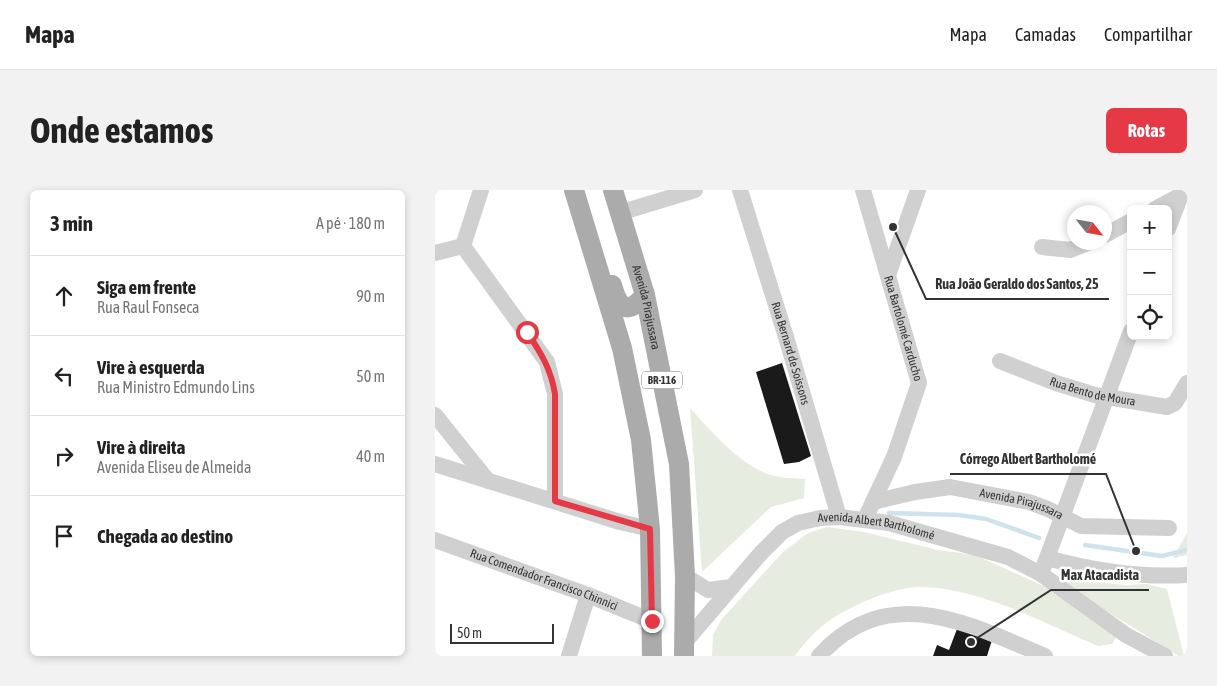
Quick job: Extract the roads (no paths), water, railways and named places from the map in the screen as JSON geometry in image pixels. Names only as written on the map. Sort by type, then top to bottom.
[{"type":"main road","name":"BR-116","points":[[574,190],[622,348],[641,440],[650,529],[652,656]]},
{"type":"main road","name":"Avenida Pirajussara","points":[[613,190],[645,295],[679,464],[683,499],[685,576]]},
{"type":"main road","points":[[599,270],[611,284],[616,300],[623,306],[631,308],[645,295]]},
{"type":"main road","points":[[622,348],[625,343],[635,338],[647,345],[655,385],[668,409]]},
{"type":"main road","name":"BR-116","points":[[684,650],[685,576]]},
{"type":"street","points":[[463,246],[481,190]]},
{"type":"street","points":[[619,213],[695,190]]},
{"type":"street","name":"Rua Bernard de Soissons","points":[[740,190],[839,517]]},
{"type":"street","name":"Rua Bartolomé Carducho","points":[[863,190],[919,382],[894,457],[865,519]]},
{"type":"street","points":[[888,275],[918,190]]},
{"type":"street","points":[[1162,205],[1182,193]]},
{"type":"street","points":[[1172,219],[1182,193]]},
{"type":"street","points":[[1112,231],[1127,223]]},
{"type":"street","points":[[435,253],[463,246]]},
{"type":"street","points":[[463,246],[547,362],[555,394],[555,501]]},
{"type":"street","points":[[1042,247],[1067,250]]},
{"type":"street","points":[[1041,574],[1128,340]]},
{"type":"street","name":"Rua Bento de Moura","points":[[1000,361],[1056,383],[1107,398],[1167,407],[1175,403],[1184,388]]},
{"type":"street","points":[[435,415],[488,482]]},
{"type":"street","points":[[435,464],[488,482],[650,529]]},
{"type":"street","name":"Avenida Pirajussara","points":[[873,502],[915,492],[950,487],[1029,502],[1063,516],[1072,523],[1081,526],[1169,528]]},
{"type":"street","name":"Avenida Albert Bartholomé","points":[[684,650],[731,587],[761,552],[783,532],[798,523],[820,518],[839,517],[889,523],[1008,557],[1041,574],[1126,635],[1165,656]]},
{"type":"street","name":"Rua Comendador Francisco Chinnici","points":[[435,540],[588,595],[652,621]]},
{"type":"street","points":[[1047,558],[1086,568],[1129,575],[1187,575]]},
{"type":"street","points":[[685,576],[708,590],[731,587]]},
{"type":"street","points":[[569,656],[588,595]]},
{"type":"street","points":[[819,656],[844,634],[862,623],[885,615],[910,613],[936,615],[969,624],[1045,656]]},
{"type":"waterway","points":[[889,513],[959,515],[986,519],[1039,538]]},
{"type":"waterway","points":[[1085,545],[1162,556],[1187,550]]},
{"type":"place","name":"Rua João Geraldo dos Santos, 25","points":[[893,227]]},
{"type":"place","name":"Córrego Albert Bartholomé","points":[[1136,551]]},
{"type":"place","name":"Max Atacadista","points":[[971,642]]}]
